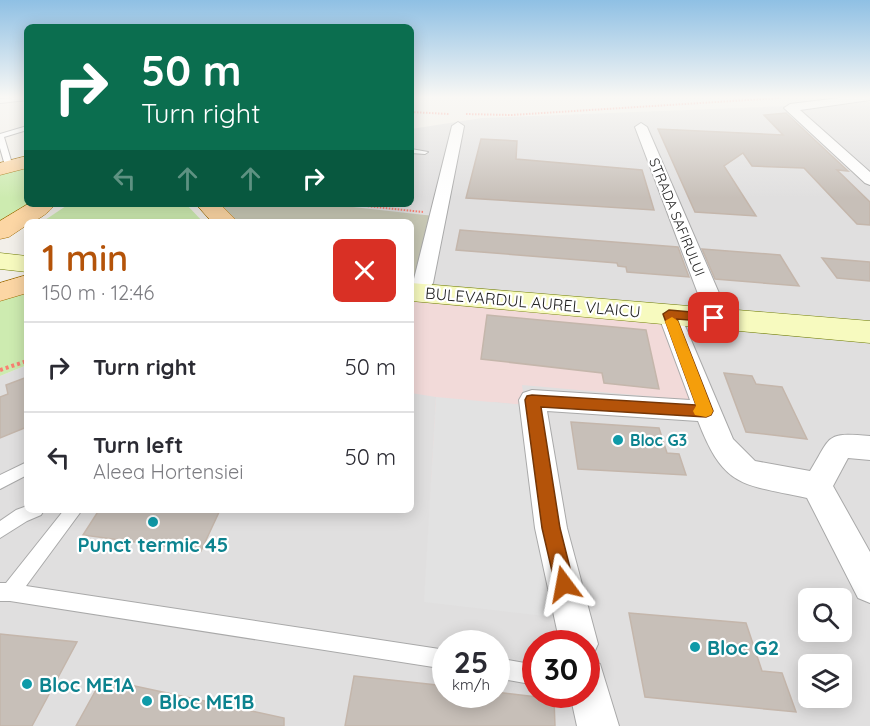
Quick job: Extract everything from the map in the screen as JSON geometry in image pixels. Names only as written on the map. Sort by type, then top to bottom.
[{"type":"main road","points":[[0,232],[39,207]]},
{"type":"main road","points":[[39,219],[57,207]]},
{"type":"main road","points":[[210,207],[222,219]]},
{"type":"main road","points":[[0,246],[24,229]]},
{"type":"main road","points":[[0,246],[24,248]]},
{"type":"main road","points":[[0,261],[24,264]]},
{"type":"main road","points":[[0,292],[24,285]]},
{"type":"main road","name":"BULEVARDUL AUREL VLAICU","points":[[415,286],[714,307],[870,322]]},
{"type":"main road","name":"BULEVARDUL AUREL VLAICU","points":[[415,286],[669,314],[870,332]]},
{"type":"street","points":[[415,286],[438,213],[454,131]]},
{"type":"street","name":"STRADA SAFIRULUI","points":[[643,131],[714,307]]},
{"type":"street","points":[[817,131],[870,180]]},
{"type":"street","points":[[669,314],[722,447],[747,472],[817,486]]},
{"type":"street","points":[[576,630],[551,528],[532,400],[706,411]]},
{"type":"street","points":[[817,486],[841,445],[870,448]]},
{"type":"street","points":[[817,486],[870,586]]},
{"type":"street","points":[[594,708],[598,726]]},
{"type":"lane","points":[[12,166],[0,136],[17,131]]},
{"type":"lane","points":[[414,151],[425,152]]},
{"type":"lane","points":[[0,482],[24,470]]},
{"type":"lane","points":[[0,530],[31,513]]},
{"type":"lane","points":[[5,592],[71,513]]},
{"type":"lane","points":[[5,592],[432,658]]},
{"type":"path","points":[[378,207],[438,213]]},
{"type":"path","points":[[0,370],[24,362]]},
{"type":"shaded area","points":[[414,131],[870,131],[870,726],[0,726],[0,376],[24,366],[24,513],[414,513],[414,219],[235,219],[221,207],[414,207]]},
{"type":"shaded area","points":[[219,207],[353,207],[434,216],[419,276],[414,275],[414,219],[234,219]]},
{"type":"shaded area","points":[[414,300],[666,321],[691,400],[522,385],[525,405],[493,402],[431,486],[436,397],[414,393]]},
{"type":"shaded area","points":[[436,397],[525,405],[553,617],[424,602]]},
{"type":"green space","points":[[24,167],[24,207],[28,207],[0,225],[0,172]]},
{"type":"green space","points":[[64,207],[189,207],[200,219],[46,219]]},
{"type":"green space","points":[[24,288],[24,366],[0,376],[0,296]]},
{"type":"building","points":[[659,131],[783,135],[779,131],[805,131],[848,171],[837,170],[870,202],[870,225],[857,224],[804,168],[752,166],[743,153],[724,166],[756,216],[695,212]]},
{"type":"building","points":[[481,139],[517,141],[516,159],[642,170],[654,210],[466,198]]},
{"type":"building","points":[[460,230],[678,247],[689,277],[627,272],[626,267],[618,266],[617,263],[456,250]]},
{"type":"building","points":[[702,249],[780,255],[799,286],[715,279]]},
{"type":"building","points":[[822,258],[870,262],[870,281],[837,278]]},
{"type":"building","points":[[487,315],[646,330],[659,389],[604,383],[602,373],[481,359]]},
{"type":"building","points":[[724,373],[752,376],[756,384],[782,387],[807,439],[746,432]]},
{"type":"building","points":[[24,378],[24,428],[0,438],[0,397],[8,394],[6,385]]},
{"type":"building","name":"Bloc G3","points":[[571,422],[659,428],[667,453],[679,454],[686,475],[578,469]]},
{"type":"building","name":"Punct termic 45","points":[[97,513],[219,513],[201,551],[83,535]]},
{"type":"building","name":"Bloc G2","points":[[629,613],[746,623],[762,671],[782,673],[796,712],[645,697]]},
{"type":"building","name":"Bloc ME1A","points":[[0,634],[77,642],[32,726],[0,726]]},
{"type":"building","points":[[354,676],[432,684],[432,708],[510,708],[510,694],[522,695],[522,708],[554,708],[555,726],[345,726]]},
{"type":"building","name":"Bloc ME1B","points":[[102,679],[284,718],[284,726],[76,726]]},
{"type":"slow traffic","points":[[672,321],[706,411],[700,411]]},
{"type":"place","name":"Bloc G3","points":[[618,440]]},
{"type":"place","name":"Punct termic 45","points":[[153,522]]},
{"type":"place","name":"Bloc G2","points":[[695,647]]},
{"type":"place","name":"Bloc ME1A","points":[[27,684]]},
{"type":"place","name":"Bloc ME1B","points":[[147,701]]},
{"type":"route","points":[[564,584],[551,528],[532,400],[706,411],[669,314],[714,318]]}]
